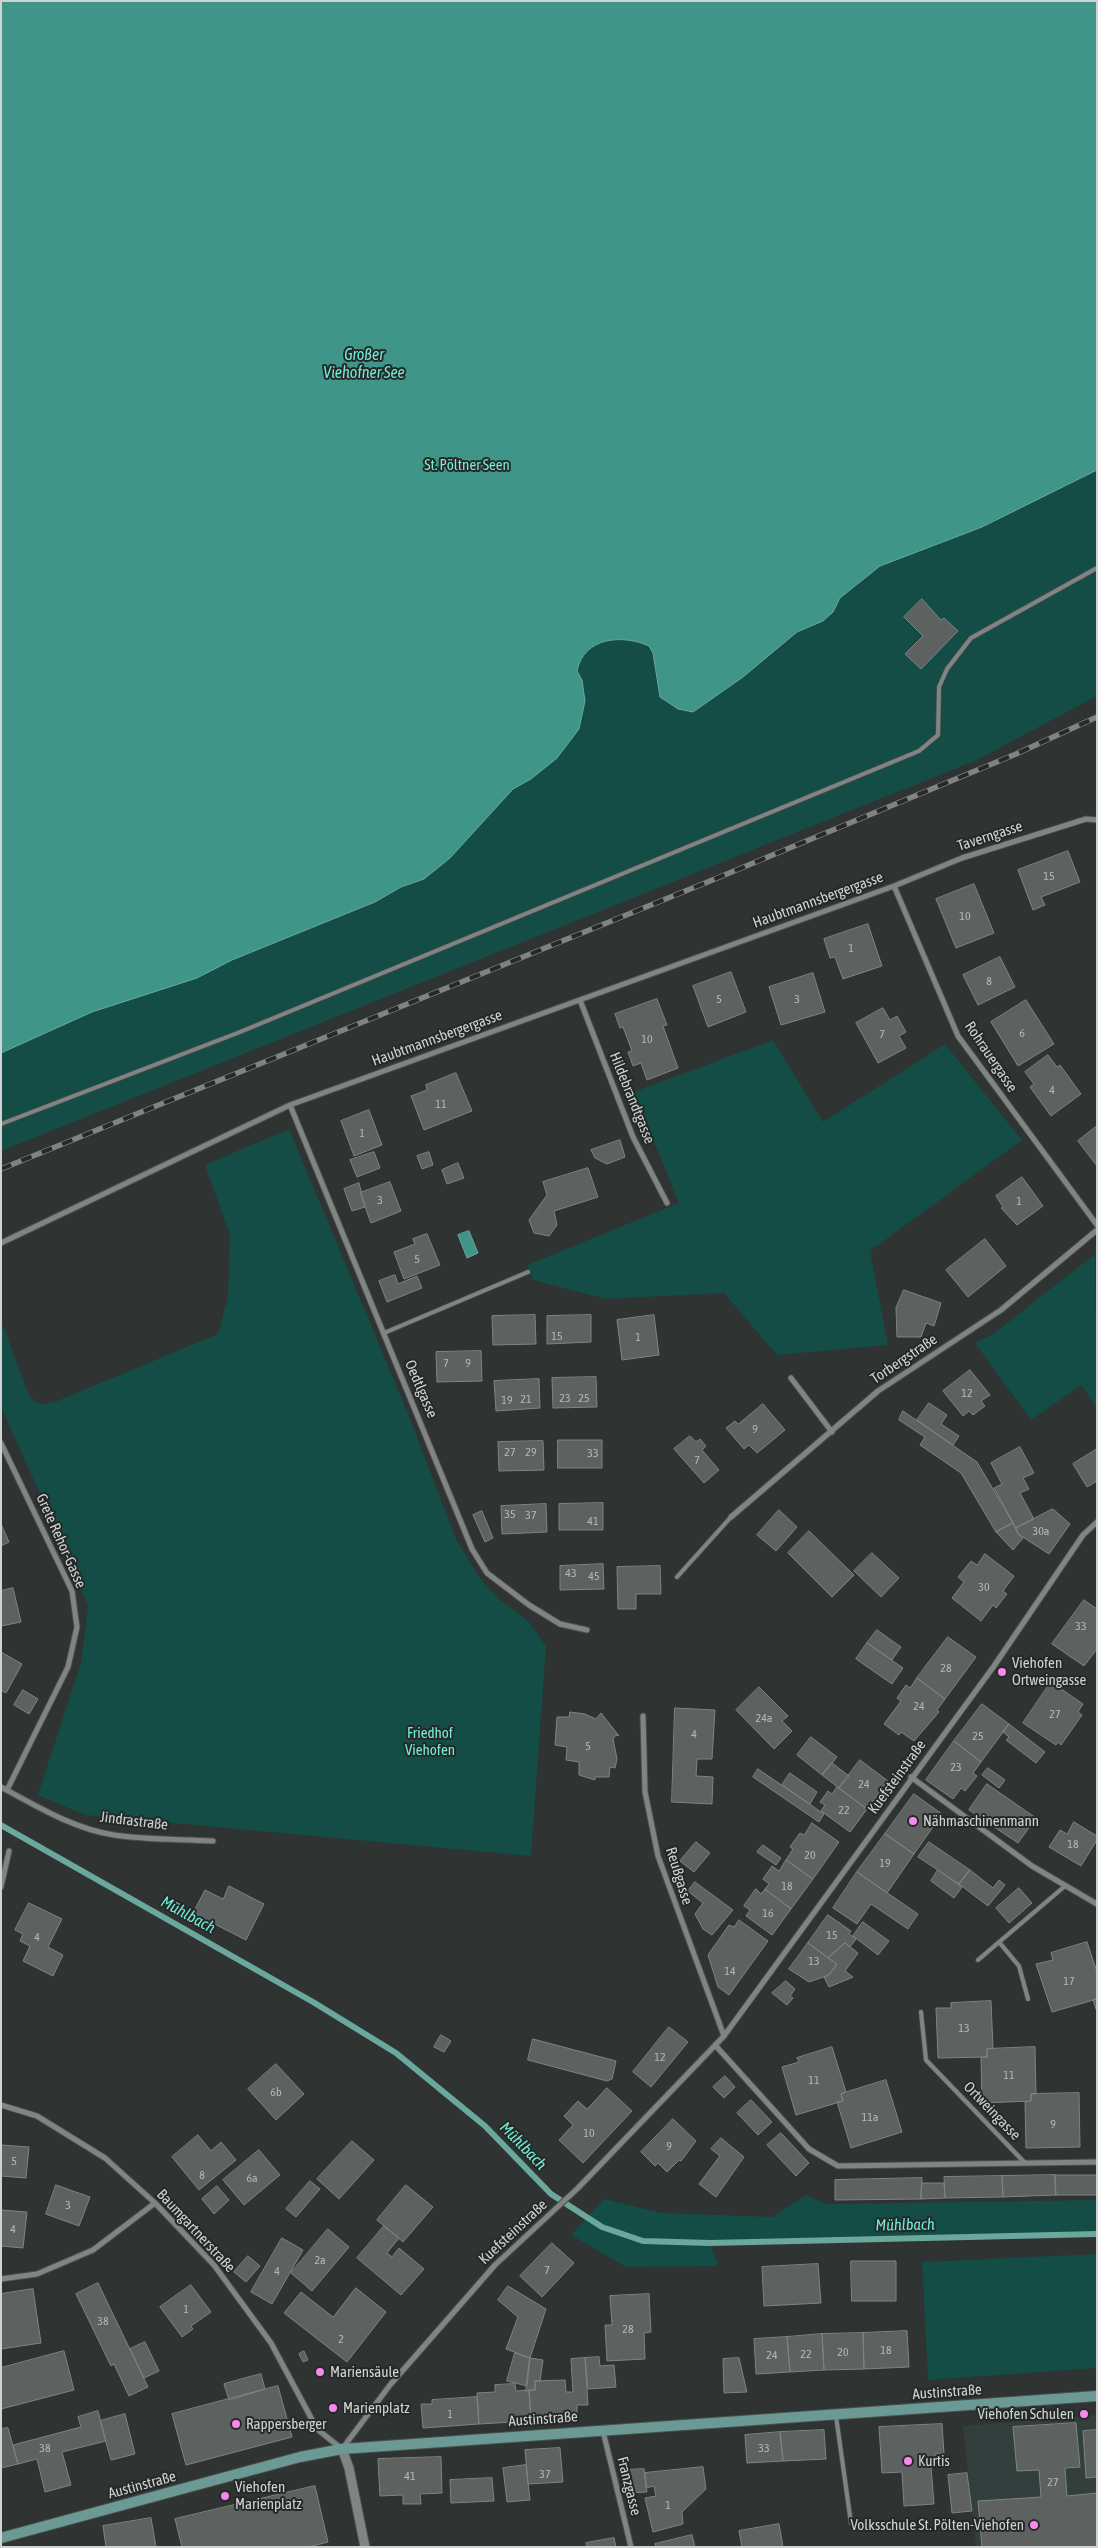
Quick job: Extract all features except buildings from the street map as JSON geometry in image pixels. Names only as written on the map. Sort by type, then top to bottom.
[{"type":"main road","name":"Austinstraße","points":[[1,2538],[300,2456],[342,2449],[1097,2396]]},
{"type":"street","name":"Taverngasse","points":[[894,886],[962,858],[1086,819],[1097,820]]},
{"type":"street","name":"Haubtmannsbergergasse","points":[[1,1243],[290,1105],[894,886]]},
{"type":"street","name":"Rohrauergasse","points":[[894,886],[958,1036],[1097,1225]]},
{"type":"street","name":"Hildebrandtgasse","points":[[580,1000],[633,1137],[667,1203]]},
{"type":"street","name":"Oedtlgasse","points":[[290,1105],[472,1549],[487,1573],[529,1605],[560,1624],[587,1630]]},
{"type":"street","name":"Torbergstraße","points":[[731,1517],[878,1391],[1001,1310],[1097,1230]]},
{"type":"street","points":[[791,1378],[832,1432]]},
{"type":"street","name":"Grete Rehor-Gasse","points":[[1,1443],[72,1590],[77,1627],[68,1667],[7,1790]]},
{"type":"street","name":"Kuefsteinstraße","points":[[342,2449],[390,2385],[495,2264],[554,2212],[724,2036],[994,1666],[1083,1535],[1097,1522]]},
{"type":"street","name":"Reußgasse","points":[[643,1716],[645,1792],[658,1856],[724,2036]]},
{"type":"street","points":[[912,1777],[1032,1866],[1097,1904]]},
{"type":"street","name":"Jindrastraße","points":[[1,1787],[69,1821],[114,1835],[213,1841]]},
{"type":"street","points":[[1,1887],[9,1851]]},
{"type":"street","points":[[715,2046],[809,2150],[838,2166],[1097,2162]]},
{"type":"street","name":"Baumgartnerstraße","points":[[1,2105],[37,2116],[105,2158],[155,2203],[214,2265],[271,2342],[317,2429],[342,2449]]},
{"type":"street","points":[[1,2279],[37,2274],[92,2250],[155,2203]]},
{"type":"street","name":"Franzgasse","points":[[603,2430],[631,2547]]},
{"type":"street","points":[[342,2449],[349,2468],[365,2547]]},
{"type":"lane","points":[[1,1124],[240,1032],[919,751],[938,735],[939,687],[947,669],[971,638],[1097,568]]},
{"type":"lane","points":[[384,1333],[528,1272]]},
{"type":"lane","points":[[677,1577],[731,1517]]},
{"type":"lane","points":[[978,1960],[1065,1886]]},
{"type":"lane","points":[[999,1942],[1019,1966],[1028,1999]]},
{"type":"lane","name":"Ortweingasse","points":[[921,2012],[926,2060],[1025,2163]]},
{"type":"lane","points":[[836,2414],[852,2523]]},
{"type":"shaded area","points":[[1097,2415],[1097,2547],[976,2547],[963,2426]]},
{"type":"green space","name":"Großer Viehofner See","points":[[1,1],[1097,1],[1097,696],[977,760],[1,1151]]},
{"type":"green space","points":[[773,1040],[823,1122],[945,1044],[1022,1140],[870,1251],[888,1345],[777,1355],[724,1293],[606,1299],[533,1280],[527,1265],[679,1203],[634,1092]]},
{"type":"green space","name":"Friedhof Viehofen","points":[[289,1129],[409,1416],[456,1539],[479,1577],[500,1600],[529,1622],[546,1646],[531,1856],[85,1815],[38,1795],[81,1662],[88,1608],[79,1581],[1,1407],[1,1320],[29,1396],[39,1404],[55,1402],[218,1334],[228,1296],[230,1235],[205,1165]]},
{"type":"green space","points":[[1095,1254],[1097,1408],[1081,1385],[1031,1420],[975,1343],[993,1334]]},
{"type":"green space","points":[[806,2195],[827,2204],[1097,2200],[1097,2231],[710,2243],[718,2266],[626,2267],[571,2235],[604,2199],[662,2213],[772,2217]]},
{"type":"green space","points":[[1097,2254],[1097,2368],[928,2380],[922,2262]]},
{"type":"water","name":"Großer Viehofner See","points":[[1,1],[1097,1],[1097,470],[982,527],[880,566],[840,598],[833,612],[823,621],[797,632],[743,677],[693,712],[678,709],[660,697],[653,653],[649,646],[627,640],[606,641],[596,645],[587,651],[577,671],[582,680],[585,701],[579,729],[557,758],[531,779],[513,789],[450,858],[424,879],[401,887],[375,902],[232,960],[197,978],[92,1012],[1,1053]]},
{"type":"water","points":[[469,1231],[478,1253],[467,1258],[458,1235]]},
{"type":"waterway","name":"Mühlbach","points":[[1,1825],[313,2002],[396,2053],[485,2126],[551,2194],[602,2227],[643,2241],[710,2243],[1097,2234]]},
{"type":"railway","points":[[1,1169],[710,881],[1016,754],[1097,717]]},
{"type":"place","name":"Viehofen Ortweingasse","points":[[1002,1672]]},
{"type":"place","name":"Nähmaschinenmann","points":[[913,1821]]},
{"type":"place","name":"Mariensäule","points":[[320,2372]]},
{"type":"place","name":"Marienplatz","points":[[333,2408]]},
{"type":"place","name":"Viehofen Schulen","points":[[1084,2414]]},
{"type":"place","name":"Rappersberger","points":[[236,2424]]},
{"type":"place","name":"Kurtis","points":[[908,2461]]},
{"type":"place","name":"Viehofen Marienplatz","points":[[225,2496]]},
{"type":"place","name":"Volksschule St. Pölten-Viehofen","points":[[1034,2525]]},
{"type":"park label","name":"St. Pöltner Seen","points":[[467,465]]}]
